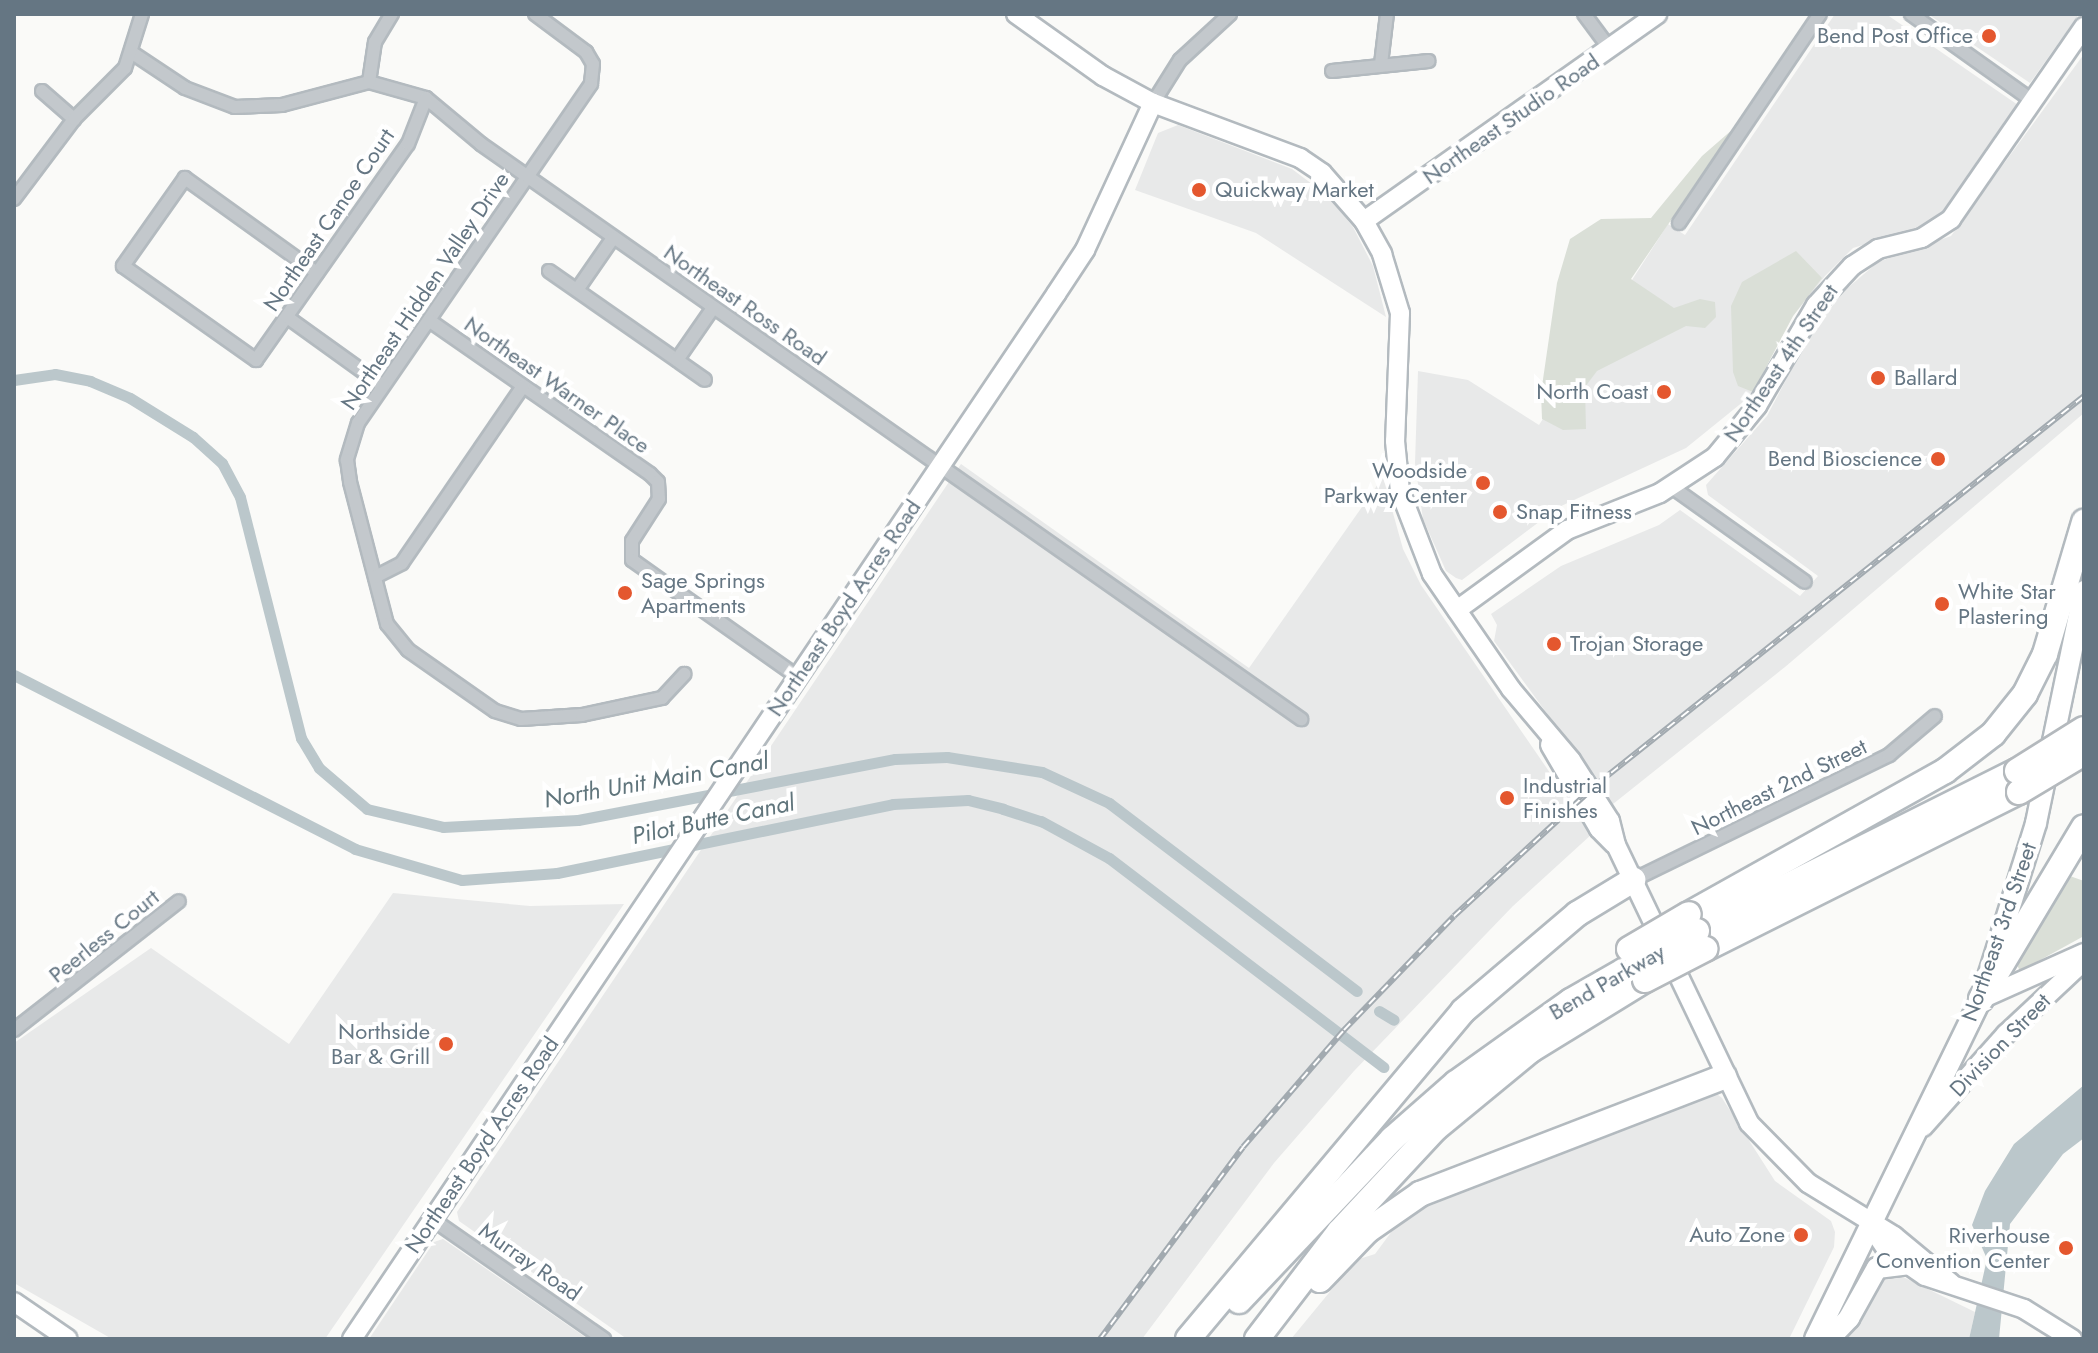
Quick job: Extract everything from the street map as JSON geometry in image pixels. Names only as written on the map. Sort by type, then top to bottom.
[{"type":"highway","points":[[1637,964],[1697,931],[1981,747],[2017,705],[2045,654],[2084,522]]},
{"type":"highway","name":"Bend Parkway","points":[[2018,782],[2084,729]]},
{"type":"highway","name":"Bend Parkway","points":[[1205,1339],[1392,1139],[1456,1083],[1527,1029],[1697,931],[2084,753]]},
{"type":"highway","points":[[1981,999],[2084,827]]},
{"type":"highway","points":[[1188,1339],[1463,1011],[1577,914],[1633,880]]},
{"type":"highway","name":"Bend Parkway","points":[[1257,1339],[1339,1232],[1436,1128],[1637,964]]},
{"type":"highway","points":[[1274,1339],[1323,1276],[1399,1206],[1471,1170],[1724,1077]]},
{"type":"main road","name":"Northeast 3rd Street","points":[[1815,1339],[1919,1132],[1981,999],[2036,823],[2084,591]]},
{"type":"main road","points":[[1829,1339],[1849,1318],[1872,1272],[1894,1262],[1908,1264]]},
{"type":"street","points":[[14,199],[74,119],[134,54],[142,14]]},
{"type":"street","points":[[134,54],[185,88],[235,107],[282,105],[369,82],[375,42],[392,14]]},
{"type":"street","name":"Northeast Hidden Valley Drive","points":[[535,14],[586,52],[594,72],[584,95],[358,423],[347,460],[387,624],[402,645],[511,718],[582,715],[662,698],[684,674]]},
{"type":"street","points":[[1016,14],[1103,76],[1153,103],[1300,158],[1322,173],[1364,221],[1382,254],[1400,313],[1395,441],[1404,508],[1432,574],[1548,739],[1561,770],[1616,845],[1724,1077],[1770,1151],[1871,1225],[1932,1263],[1951,1283]]},
{"type":"street","points":[[1153,103],[1180,60],[1230,14]]},
{"type":"street","points":[[1381,64],[1387,14]]},
{"type":"street","points":[[1584,14],[1610,49]]},
{"type":"street","name":"Northeast Studio Road","points":[[1364,221],[1657,14]]},
{"type":"street","points":[[1679,223],[1820,14]]},
{"type":"street","points":[[1911,14],[2033,101]]},
{"type":"street","name":"Northeast 4th Street","points":[[1457,610],[1576,525],[1672,487],[1695,474],[1737,433],[1803,324],[1852,266],[1878,249],[1922,238],[1951,219],[2084,27]]},
{"type":"street","points":[[1332,71],[1428,61]]},
{"type":"street","name":"Northeast Ross Road","points":[[369,82],[426,98],[613,238],[1301,719]]},
{"type":"street","points":[[42,91],[74,119]]},
{"type":"street","name":"Northeast Canoe Court","points":[[317,273],[185,178],[123,266],[256,360],[408,144],[426,98]]},
{"type":"street","name":"Northeast Boyd Acres Road","points":[[352,1339],[1085,250],[1153,103]]},
{"type":"street","points":[[577,290],[613,238]]},
{"type":"street","points":[[549,271],[705,380]]},
{"type":"street","points":[[677,360],[713,308]]},
{"type":"street","points":[[287,317],[383,386]]},
{"type":"street","name":"Northeast Warner Place","points":[[430,321],[658,482],[659,499],[630,547],[636,564],[798,677]]},
{"type":"street","points":[[375,577],[402,563],[523,386]]},
{"type":"street","points":[[1672,487],[1805,582]]},
{"type":"street","name":"Northeast 2nd Street","points":[[1633,880],[1889,755],[1935,716]]},
{"type":"street","name":"Peerless Court","points":[[14,1030],[179,901]]},
{"type":"street","name":"Division Street","points":[[1981,999],[2084,953]]},
{"type":"street","name":"Division Street","points":[[1919,1132],[2006,1034],[2084,961]]},
{"type":"street","name":"Murray Road","points":[[432,1219],[604,1339]]},
{"type":"street","points":[[1871,1225],[1886,1249],[1937,1282],[1951,1283],[2024,1309],[2072,1339]]},
{"type":"street","points":[[14,1302],[68,1339]]},
{"type":"shaded area","points":[[1835,14],[1886,14],[2018,105],[2017,110],[1952,207],[1921,227],[1853,248],[1825,276],[1793,316],[1749,397],[1686,448],[1559,507],[1462,580],[1456,578],[1446,571],[1423,519],[1415,463],[1418,371],[1468,380],[1539,425],[1668,224],[1685,235]]},
{"type":"shaded area","points":[[1928,14],[2079,14],[2030,83]]},
{"type":"shaded area","points":[[2084,54],[2084,413],[1785,667],[1613,804],[1494,641],[1497,625],[1491,614],[1561,566],[1659,525],[1680,510],[1800,596],[1818,576],[1708,495],[1706,485],[1767,416],[1809,336],[1843,292],[1878,262],[1951,236]]},
{"type":"shaded area","points":[[1178,125],[1292,169],[1328,196],[1353,227],[1373,266],[1386,317],[1256,233],[1135,190],[1158,133]]},
{"type":"shaded area","points":[[1733,129],[1631,279],[1674,308],[1700,299],[1715,302],[1716,317],[1705,328],[1686,326],[1597,371],[1585,387],[1586,429],[1563,430],[1542,419],[1541,393],[1557,283],[1570,239],[1601,219],[1651,218],[1702,156]]},
{"type":"shaded area","points":[[1796,251],[1822,278],[1793,316],[1753,392],[1738,386],[1733,372],[1731,306],[1742,282]]},
{"type":"shaded area","points":[[961,464],[1249,668],[1383,477],[1403,549],[1421,585],[1592,834],[1513,906],[1354,1071],[1274,1163],[1142,1339],[627,1339],[459,1221],[457,1212]]},
{"type":"shaded area","points":[[2067,875],[2084,881],[2084,936],[2020,971],[2016,963],[2055,883]]},
{"type":"shaded area","points":[[393,893],[530,906],[624,904],[325,1339],[112,1339],[14,1283],[14,1043],[151,948],[289,1044]]},
{"type":"shaded area","points":[[2084,1085],[2084,1138],[2063,1154],[2010,1224],[1999,1339],[1969,1339],[1987,1259],[1972,1225],[1985,1191],[2014,1144]]},
{"type":"shaded area","points":[[1712,1090],[1722,1098],[1775,1181],[1831,1221],[1835,1232],[1834,1247],[1789,1339],[1291,1339],[1356,1260],[1375,1254],[1398,1223],[1425,1205],[1554,1147]]},
{"type":"shaded area","points":[[443,1239],[588,1339],[369,1339],[434,1242]]},
{"type":"shaded area","points":[[1895,1273],[1975,1312],[1969,1339],[1843,1339],[1877,1281]]},
{"type":"waterway","name":"North Unit Main Canal","points":[[14,380],[55,374],[90,381],[130,398],[193,437],[222,463],[240,497],[301,738],[319,768],[367,809],[443,827],[578,820],[895,759],[947,757],[1042,772],[1109,803],[1357,991]]},
{"type":"waterway","name":"Pilot Butte Canal","points":[[14,675],[355,849],[462,880],[557,873],[893,804],[968,800],[1003,809],[1041,821],[1109,858],[1383,1067]]},
{"type":"waterway","name":"North Unit Main Canal","points":[[1379,1011],[1394,1020]]},
{"type":"railway","points":[[1100,1339],[1243,1147],[1344,1030],[1454,916],[1597,784],[2084,396]]},
{"type":"place","name":"Bend Post Office","points":[[1989,36]]},
{"type":"place","name":"Quickway Market","points":[[1199,190]]},
{"type":"place","name":"Ballard","points":[[1878,378]]},
{"type":"place","name":"North Coast","points":[[1664,392]]},
{"type":"place","name":"Bend Bioscience","points":[[1938,459]]},
{"type":"place","name":"Woodside Parkway Center","points":[[1483,483]]},
{"type":"place","name":"Snap Fitness","points":[[1500,512]]},
{"type":"place","name":"Sage Springs Apartments","points":[[625,593]]},
{"type":"place","name":"White Star Plastering","points":[[1942,604]]},
{"type":"place","name":"Trojan Storage","points":[[1554,644]]},
{"type":"place","name":"Industrial Finishes","points":[[1507,798]]},
{"type":"place","name":"Northside Bar & Grill","points":[[446,1044]]},
{"type":"place","name":"Auto Zone","points":[[1801,1235]]},
{"type":"place","name":"Riverhouse Convention Center","points":[[2066,1248]]}]
